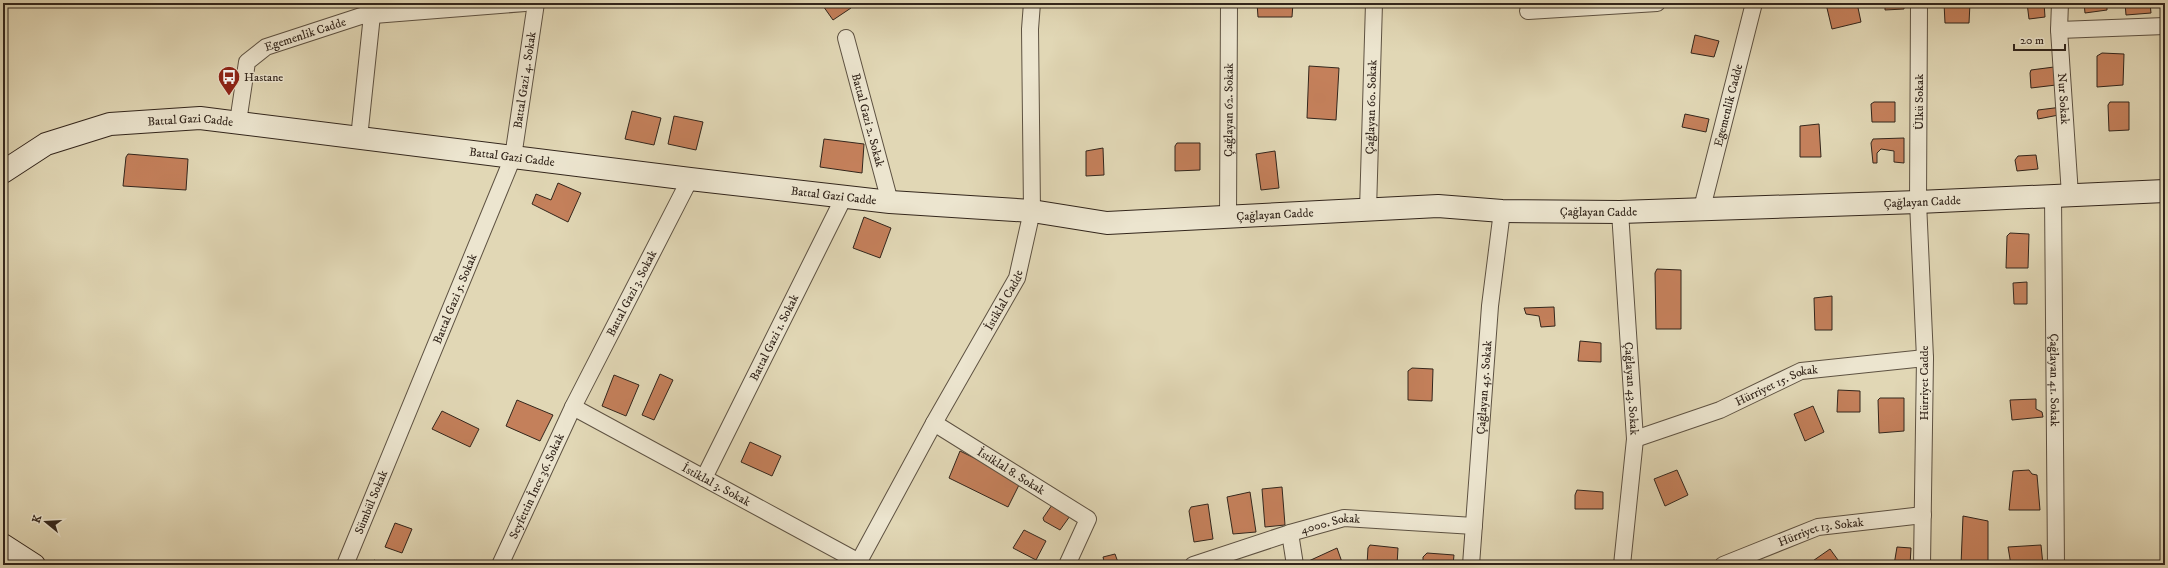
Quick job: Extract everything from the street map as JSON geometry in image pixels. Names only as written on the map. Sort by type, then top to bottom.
[{"type":"street","name":"Egemenlik Cadde","points":[[238,122],[248,62],[266,46],[361,16],[525,3]]},
{"type":"street","name":"Battal Gazi 4. Sokak","points":[[513,157],[536,3]]},
{"type":"street","name":"İstiklal Cadde","points":[[858,564],[934,423],[1017,278],[1032,211],[1030,29],[1032,3]]},
{"type":"street","name":"Çağlayan 62. Sokak","points":[[1228,217],[1229,3]]},
{"type":"street","name":"Çağlayan 60. Sokak","points":[[1368,210],[1374,3]]},
{"type":"street","points":[[1528,11],[1657,3]]},
{"type":"street","name":"Egemenlik Cadde","points":[[1702,208],[1754,3]]},
{"type":"street","name":"Ülkü Sokak","points":[[1918,202],[1920,3]]},
{"type":"street","name":"Nur Sokak","points":[[2060,3],[2062,195]]},
{"type":"street","points":[[359,138],[372,15]]},
{"type":"street","points":[[2060,30],[2165,26]]},
{"type":"street","name":"Battal Gazi 2. Sokak","points":[[846,38],[890,202]]},
{"type":"street","name":"Battal Gazi Cadde","points":[[3,172],[46,144],[110,124],[200,118],[844,197],[890,202],[1032,211]]},
{"type":"street","name":"Battal Gazi 5. Sokak","points":[[396,440],[513,157]]},
{"type":"street","name":"Battal Gazi 3. Sokak","points":[[573,407],[690,179]]},
{"type":"street","name":"Çağlayan Cadde","points":[[1032,211],[1107,223],[1438,206],[1502,211],[1620,212],[1702,208],[1918,202],[2165,191]]},
{"type":"street","name":"Çağlayan 41. Sokak","points":[[2056,565],[2062,195]]},
{"type":"street","name":"Battal Gazi 1. Sokak","points":[[704,478],[844,197]]},
{"type":"street","name":"Hürriyet Cadde","points":[[1918,202],[1924,358],[1922,565]]},
{"type":"street","name":"Çağlayan 45. Sokak","points":[[1471,565],[1490,306],[1502,211]]},
{"type":"street","name":"Çağlayan 43. Sokak","points":[[1620,212],[1635,438],[1622,565]]},
{"type":"street","name":"Hürriyet 15. Sokak","points":[[1635,438],[1720,410],[1801,371],[1924,358]]},
{"type":"street","name":"İstiklal 3. Sokak","points":[[573,407],[858,564]]},
{"type":"street","name":"Seyfettin İnce 36. Sokak","points":[[500,565],[573,407]]},
{"type":"street","name":"İstiklal 8. Sokak","points":[[934,423],[1088,519],[1067,565]]},
{"type":"street","name":"Sümbül Sokak","points":[[345,565],[396,440]]},
{"type":"street","name":"Hürriyet 13. Sokak","points":[[1722,565],[1818,527],[1923,515]]},
{"type":"street","name":"4000. Sokak","points":[[1193,565],[1290,533],[1344,518],[1474,526]]},
{"type":"street","points":[[1290,533],[1295,565]]},
{"type":"street","points":[[3,545],[34,565]]},
{"type":"building","points":[[821,3],[847,3],[851,8],[833,20]]},
{"type":"building","points":[[1257,3],[1293,3],[1292,17],[1258,17]]},
{"type":"building","points":[[1451,3],[1451,6],[1433,4]]},
{"type":"building","points":[[1857,3],[1861,22],[1832,29],[1826,4]]},
{"type":"building","points":[[1885,3],[1904,3],[1904,9],[1885,10]]},
{"type":"building","points":[[1944,3],[1970,3],[1969,23],[1945,23]]},
{"type":"building","points":[[2027,3],[2044,3],[2045,17],[2029,19]]},
{"type":"building","points":[[2084,3],[2107,3],[2107,10],[2085,13]]},
{"type":"building","points":[[2125,3],[2150,3],[2151,13],[2126,15]]},
{"type":"building","points":[[1695,35],[1719,41],[1714,57],[1691,53]]},
{"type":"building","points":[[2102,53],[2124,54],[2123,85],[2097,87],[2097,56]]},
{"type":"building","points":[[1309,66],[1339,68],[1336,120],[1307,118]]},
{"type":"building","points":[[2054,67],[2056,85],[2031,88],[2031,70]]},
{"type":"building","points":[[1874,102],[1895,102],[1895,122],[1872,122],[1871,104]]},
{"type":"building","points":[[2110,102],[2129,102],[2129,130],[2109,131],[2108,105]]},
{"type":"building","points":[[2062,107],[2064,114],[2038,119],[2038,110]]},
{"type":"building","points":[[632,111],[661,118],[654,145],[625,139]]},
{"type":"building","points":[[1685,114],[1709,119],[1706,132],[1682,127]]},
{"type":"building","points":[[674,116],[703,122],[696,150],[668,144]]},
{"type":"building","points":[[1819,124],[1821,157],[1800,157],[1800,126]]},
{"type":"building","points":[[1904,138],[1904,163],[1894,162],[1894,151],[1881,149],[1877,153],[1877,163],[1873,163],[1871,143],[1873,139]]},
{"type":"building","points":[[824,139],[864,144],[862,173],[820,167]]},
{"type":"building","points":[[1177,143],[1200,143],[1200,170],[1175,171],[1175,146]]},
{"type":"building","points":[[1103,148],[1104,175],[1086,176],[1086,151]]},
{"type":"building","points":[[1275,151],[1279,188],[1261,190],[1256,154]]},
{"type":"building","points":[[128,154],[188,159],[186,190],[123,186],[126,157]]},
{"type":"building","points":[[2036,155],[2038,169],[2017,171],[2015,160],[2018,156]]},
{"type":"building","points":[[558,183],[581,193],[568,222],[532,204],[536,194],[551,200]]},
{"type":"building","points":[[864,217],[891,228],[880,258],[853,248]]},
{"type":"building","points":[[2010,233],[2029,234],[2028,268],[2006,268],[2007,236]]},
{"type":"building","points":[[1657,269],[1681,270],[1681,329],[1656,329],[1655,273]]},
{"type":"building","points":[[2027,282],[2027,304],[2014,304],[2013,283]]},
{"type":"building","points":[[1832,296],[1832,330],[1815,330],[1814,298]]},
{"type":"building","points":[[1554,307],[1555,326],[1541,327],[1539,316],[1526,314],[1524,308]]},
{"type":"building","points":[[1580,341],[1601,343],[1601,362],[1578,361]]},
{"type":"building","points":[[1412,368],[1433,369],[1432,401],[1408,400],[1408,371]]},
{"type":"building","points":[[660,374],[673,380],[654,420],[642,415]]},
{"type":"building","points":[[614,375],[639,385],[626,416],[602,406]]},
{"type":"building","points":[[1838,390],[1860,391],[1860,412],[1837,412]]},
{"type":"building","points":[[1880,398],[1904,398],[1904,431],[1879,433],[1878,400]]},
{"type":"building","points":[[2036,399],[2036,409],[2042,412],[2043,417],[2012,420],[2010,400]]},
{"type":"building","points":[[517,400],[553,415],[540,441],[506,426]]},
{"type":"building","points":[[1813,406],[1824,432],[1805,441],[1794,414]]},
{"type":"building","points":[[442,411],[479,429],[470,447],[432,429]]},
{"type":"building","points":[[750,442],[781,456],[772,476],[741,462]]},
{"type":"building","points":[[960,451],[1021,481],[1008,507],[949,478]]},
{"type":"building","points":[[1677,470],[1688,495],[1665,506],[1654,479]]},
{"type":"building","points":[[2029,470],[2032,474],[2037,475],[2040,510],[2009,510],[2013,471]]},
{"type":"building","points":[[1282,487],[1285,525],[1265,527],[1262,489]]},
{"type":"building","points":[[1577,490],[1603,492],[1603,509],[1575,509],[1575,495]]},
{"type":"building","points":[[1250,492],[1256,532],[1233,534],[1227,497]]},
{"type":"building","points":[[1208,504],[1213,539],[1194,542],[1189,511],[1191,507]]},
{"type":"building","points":[[1052,505],[1070,516],[1060,530],[1044,521],[1043,518]]},
{"type":"building","points":[[1963,516],[1988,521],[1988,565],[1961,565]]},
{"type":"building","points":[[395,523],[412,529],[402,553],[385,547]]},
{"type":"building","points":[[1024,530],[1046,541],[1036,560],[1013,548]]},
{"type":"building","points":[[1370,545],[1398,548],[1397,565],[1367,565],[1368,548]]},
{"type":"building","points":[[2041,545],[2043,565],[2011,565],[2008,547]]},
{"type":"building","points":[[1897,547],[1911,548],[1910,565],[1894,565]]},
{"type":"building","points":[[1337,548],[1343,565],[1300,565]]},
{"type":"building","points":[[1830,549],[1838,560],[1832,565],[1807,565]]},
{"type":"building","points":[[1427,553],[1454,555],[1453,565],[1423,565],[1423,557]]},
{"type":"building","points":[[1115,554],[1119,565],[1105,565],[1103,557]]},
{"type":"building","points":[[374,560],[385,565],[372,565]]},
{"type":"place","name":"Hastane","points":[[229,96]]}]
